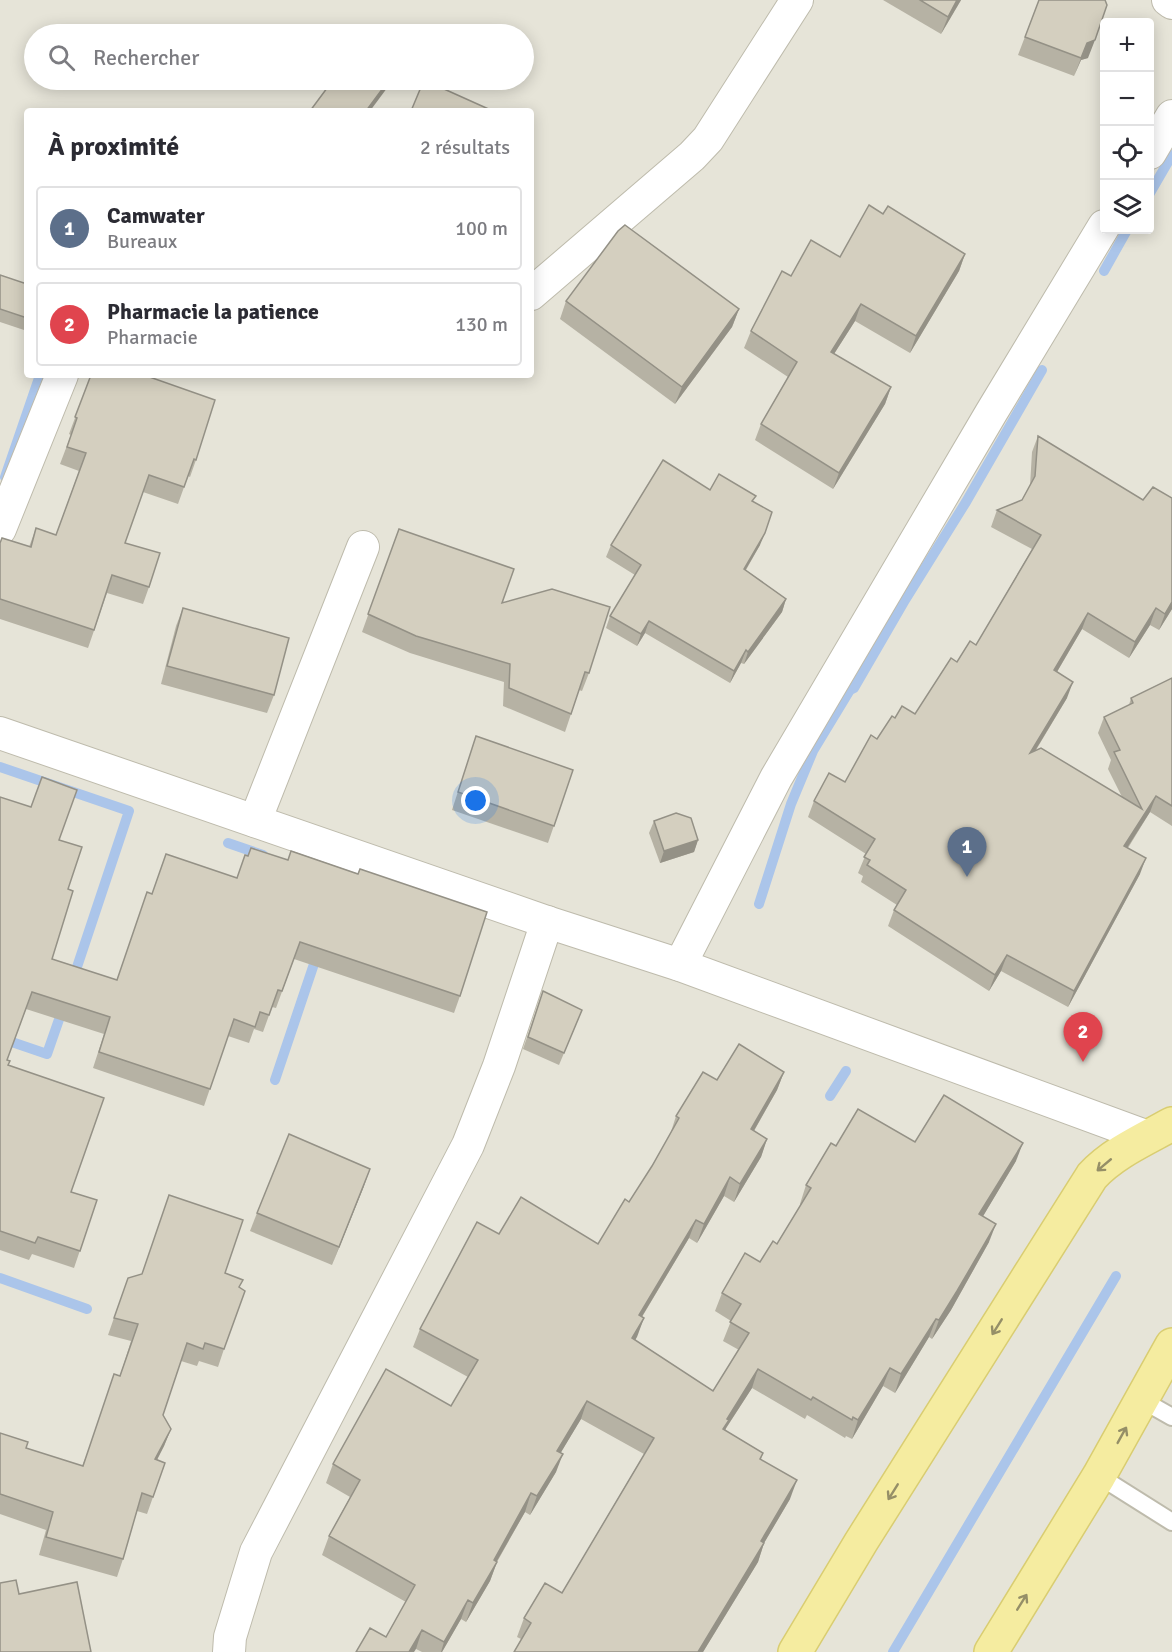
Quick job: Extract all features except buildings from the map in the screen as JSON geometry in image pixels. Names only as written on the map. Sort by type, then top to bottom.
[{"type":"main road","points":[[795,1652],[1092,1176],[1114,1156],[1160,1131]]},
{"type":"main road","points":[[991,1652],[1100,1476],[1172,1345]]},
{"type":"street","points":[[534,291],[686,161],[708,139],[797,0]]},
{"type":"street","points":[[1154,145],[1172,116]]},
{"type":"street","points":[[680,965],[776,778],[1100,233]]},
{"type":"street","points":[[0,529],[61,378]]},
{"type":"street","points":[[255,821],[363,547]]},
{"type":"street","points":[[0,733],[1160,1131]]},
{"type":"street","points":[[229,1652],[230,1637],[256,1552],[468,1145],[499,1066],[547,922]]},
{"type":"lane","points":[[1142,1400],[1172,1417]]},
{"type":"lane","points":[[1100,1476],[1172,1522]]},
{"type":"shaded area","points":[[0,0],[1172,0],[1172,1652],[0,1652]]},
{"type":"waterway","points":[[1154,186],[1172,155]]},
{"type":"waterway","points":[[1104,271],[1125,234]]},
{"type":"waterway","points":[[759,904],[791,804],[813,751],[850,690],[854,688],[966,502],[1042,370]]},
{"type":"waterway","points":[[5,477],[39,378]]},
{"type":"waterway","points":[[0,767],[129,811],[73,979]]},
{"type":"waterway","points":[[228,843],[263,855]]},
{"type":"waterway","points":[[275,1080],[318,952]]},
{"type":"waterway","points":[[0,1038],[47,1054],[63,1008]]},
{"type":"waterway","points":[[830,1096],[846,1071]]},
{"type":"waterway","points":[[893,1652],[1116,1276]]},
{"type":"waterway","points":[[0,1278],[87,1309]]},
{"type":"place","name":"Camwater","points":[[967,877]]},
{"type":"place","name":"Pharmacie la patience","points":[[1083,1062]]}]
